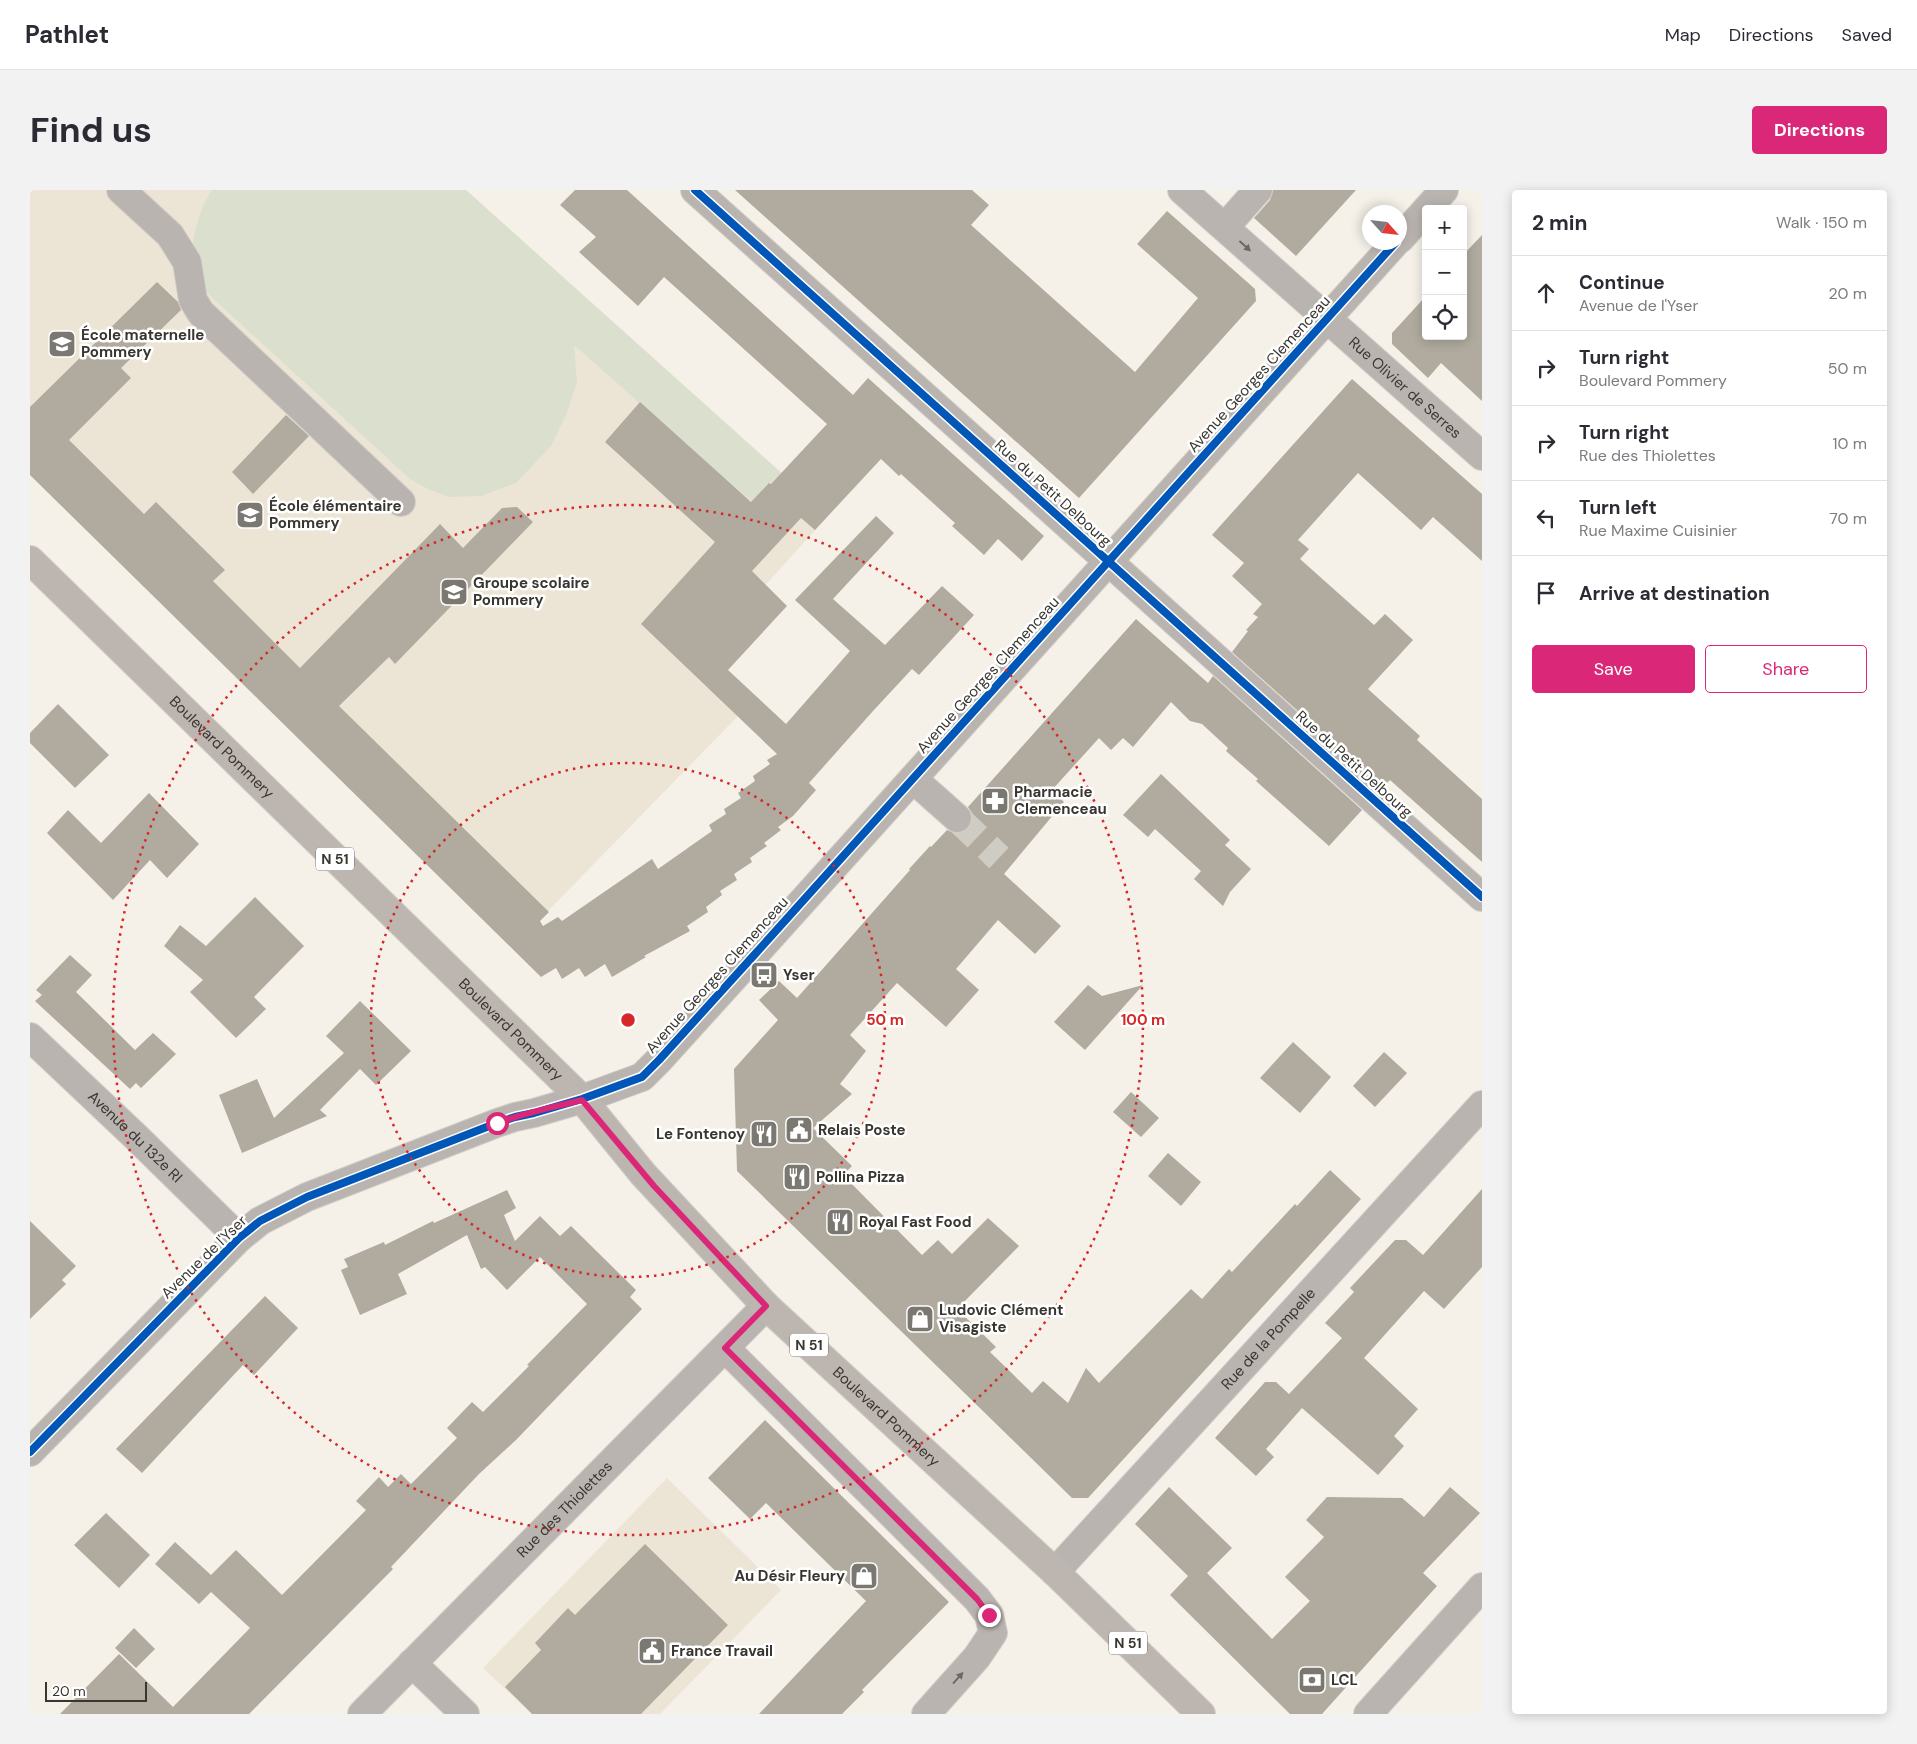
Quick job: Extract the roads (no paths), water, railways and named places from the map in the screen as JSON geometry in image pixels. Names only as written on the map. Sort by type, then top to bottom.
[{"type":"main road","name":"Boulevard Pommery","points":[[30,560],[582,1100],[654,1186],[766,1306],[1055,1572],[1200,1714]]},
{"type":"street","points":[[121,190],[170,235],[187,262],[193,300],[201,313],[401,502]]},
{"type":"street","name":"Rue du Petit Delbourg","points":[[695,190],[1482,897]]},
{"type":"street","name":"Rue Olivier de Serres","points":[[1182,190],[1482,456]]},
{"type":"street","points":[[1224,228],[1258,190]]},
{"type":"street","points":[[1430,205],[1444,190]]},
{"type":"street","points":[[1407,231],[1422,214]]},
{"type":"street","name":"Avenue Georges Clemenceau","points":[[582,1100],[642,1077],[1389,250]]},
{"type":"street","points":[[912,779],[957,818]]},
{"type":"street","name":"Avenue du 132e RI","points":[[30,1037],[239,1238]]},
{"type":"street","name":"Avenue de l'Yser","points":[[30,1452],[239,1238],[260,1221],[308,1198],[515,1116],[582,1100]]},
{"type":"street","name":"Rue de la Pompelle","points":[[1055,1572],[1482,1105]]},
{"type":"street","name":"Rue des Thiolettes","points":[[362,1714],[766,1306]]},
{"type":"street","points":[[725,1348],[977,1599],[989,1615],[993,1633],[977,1657],[926,1714]]},
{"type":"street","points":[[1368,1714],[1482,1587]]},
{"type":"street","points":[[412,1663],[465,1714]]},
{"type":"tunnel","points":[[957,818],[999,858]]},
{"type":"place","name":"École maternelle Pommery","points":[[62,344]]},
{"type":"place","name":"École élémentaire Pommery","points":[[250,515]]},
{"type":"place","name":"Groupe scolaire Pommery","points":[[454,592]]},
{"type":"place","name":"Pharmacie Clemenceau","points":[[995,801]]},
{"type":"place","name":"Yser","points":[[764,975]]},
{"type":"place","name":"Relais Poste","points":[[799,1130]]},
{"type":"place","name":"Le Fontenoy","points":[[764,1134]]},
{"type":"place","name":"Pollina Pizza","points":[[797,1177]]},
{"type":"place","name":"Royal Fast Food","points":[[840,1222]]},
{"type":"place","name":"Ludovic Clément Visagiste","points":[[920,1319]]},
{"type":"place","name":"Au Désir Fleury","points":[[864,1576]]},
{"type":"place","name":"France Travail","points":[[652,1651]]},
{"type":"place","name":"LCL","points":[[1312,1680]]}]
